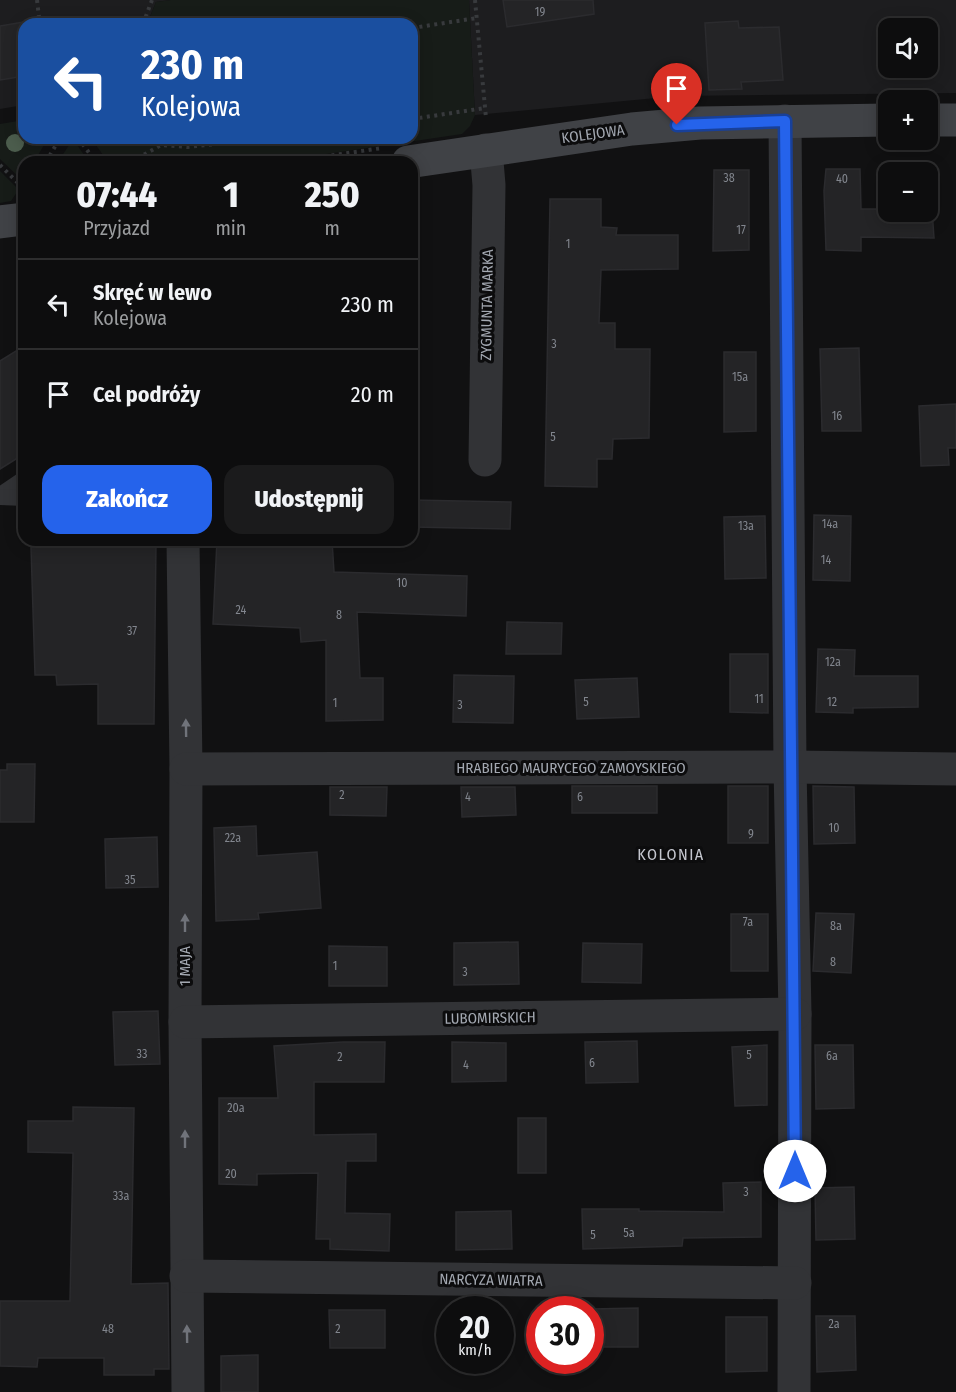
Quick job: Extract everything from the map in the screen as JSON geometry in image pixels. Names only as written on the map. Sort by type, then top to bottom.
[{"type":"street","name":"KOLEJOWA","points":[[418,159],[487,139],[700,123],[878,120]]},
{"type":"street","points":[[938,120],[956,120]]},
{"type":"street","points":[[785,121],[790,767],[795,1014],[794,1392]]},
{"type":"street","name":"ZYGMUNTA MARKA","points":[[484,460],[489,184],[487,139]]},
{"type":"street","points":[[0,222],[18,220]]},
{"type":"street","name":"1 MAJA","points":[[183,546],[188,1392]]},
{"type":"street","name":"HRABIEGO MAURYCEGO ZAMOYSKIEGO","points":[[186,769],[790,767],[956,769]]},
{"type":"street","name":"LUBOMIRSKICH","points":[[185,1022],[795,1014]]},
{"type":"street","name":"NARCYZA WIATRA","points":[[186,1276],[795,1283]]},
{"type":"lane","points":[[0,496],[18,483]]},
{"type":"lane","points":[[0,496],[18,498]]},
{"type":"path","points":[[37,0],[39,17],[42,18]]},
{"type":"path","points":[[145,18],[152,0]]},
{"type":"path","points":[[475,0],[487,139]]},
{"type":"path","points":[[418,27],[477,18]]},
{"type":"path","points":[[418,117],[485,108]]},
{"type":"path","points":[[142,156],[161,145],[188,147],[217,144]]},
{"type":"path","points":[[0,165],[18,183]]},
{"type":"shaded area","points":[[0,0],[171,0],[156,2],[149,18],[18,18],[18,106],[0,109]]},
{"type":"shaded area","points":[[171,0],[469,0],[475,115],[470,126],[462,134],[418,140],[418,18],[149,18],[156,2]]},
{"type":"shaded area","points":[[469,0],[956,0],[956,93],[938,93],[938,90],[878,90],[878,94],[677,96],[475,115]]},
{"type":"shaded area","points":[[18,121],[18,144],[44,144],[38,156],[18,156],[18,176],[0,159],[0,124]]},
{"type":"shaded area","points":[[70,144],[76,144],[85,156],[62,156]]},
{"type":"shaded area","points":[[95,144],[394,144],[313,156],[104,156]]},
{"type":"shaded area","points":[[0,171],[16,187],[17,192],[11,201],[0,203]]},
{"type":"building","points":[[503,0],[593,0],[594,14],[507,27]]},
{"type":"building","points":[[738,21],[739,28],[779,27],[783,80],[741,82],[742,89],[709,90],[705,23]]},
{"type":"building","points":[[18,23],[18,77],[0,80],[0,26]]},
{"type":"building","points":[[826,169],[860,169],[861,209],[878,209],[878,222],[933,222],[934,238],[861,237],[861,251],[826,250],[824,191]]},
{"type":"building","points":[[714,170],[749,170],[749,250],[713,251]]},
{"type":"building","points":[[550,199],[601,199],[601,227],[617,228],[616,235],[678,235],[678,269],[601,270],[599,323],[615,323],[615,349],[650,349],[649,438],[613,439],[612,459],[597,459],[597,487],[545,486]]},
{"type":"building","points":[[859,348],[861,431],[822,431],[820,349]]},
{"type":"building","points":[[18,350],[18,458],[0,469],[0,361]]},
{"type":"building","points":[[724,352],[756,352],[756,431],[724,432]]},
{"type":"building","points":[[956,404],[956,448],[948,448],[949,465],[921,466],[919,406]]},
{"type":"building","points":[[418,500],[511,502],[510,529],[418,527]]},
{"type":"building","points":[[814,515],[851,516],[850,581],[813,580]]},
{"type":"building","points":[[765,516],[766,578],[725,579],[724,517]]},
{"type":"building","points":[[156,546],[154,724],[98,724],[98,684],[57,685],[56,675],[35,675],[31,547]]},
{"type":"building","points":[[217,546],[332,546],[334,572],[467,576],[466,616],[357,612],[360,678],[383,678],[383,720],[326,721],[326,640],[301,642],[300,628],[213,624]]},
{"type":"building","points":[[507,622],[562,623],[561,654],[506,654]]},
{"type":"building","points":[[818,649],[855,650],[854,676],[918,676],[918,707],[853,708],[853,713],[816,712]]},
{"type":"building","points":[[730,654],[768,654],[768,713],[730,712]]},
{"type":"building","points":[[454,675],[514,676],[513,723],[453,722]]},
{"type":"building","points":[[637,678],[639,717],[577,719],[575,680]]},
{"type":"building","points":[[7,764],[35,764],[34,822],[0,822],[0,770],[7,770]]},
{"type":"building","points":[[572,786],[657,786],[657,813],[572,813]]},
{"type":"building","points":[[728,786],[768,786],[768,843],[728,843]]},
{"type":"building","points":[[813,786],[854,787],[855,843],[814,844]]},
{"type":"building","points":[[330,787],[387,787],[386,816],[330,815]]},
{"type":"building","points":[[461,787],[515,787],[516,815],[462,817]]},
{"type":"building","points":[[256,826],[257,856],[317,852],[321,908],[258,913],[259,919],[216,921],[214,828]]},
{"type":"building","points":[[157,837],[158,887],[106,888],[105,839]]},
{"type":"building","points":[[816,913],[854,914],[851,973],[813,971]]},
{"type":"building","points":[[731,914],[768,914],[768,971],[731,971]]},
{"type":"building","points":[[518,942],[519,984],[454,985],[454,943]]},
{"type":"building","points":[[583,943],[642,944],[641,983],[582,982]]},
{"type":"building","points":[[329,946],[387,947],[387,986],[329,986]]},
{"type":"building","points":[[158,1011],[160,1064],[115,1065],[113,1012]]},
{"type":"building","points":[[637,1041],[638,1082],[586,1083],[585,1042]]},
{"type":"building","points":[[385,1042],[384,1082],[314,1082],[314,1135],[376,1134],[376,1161],[346,1161],[345,1213],[390,1214],[389,1251],[330,1249],[330,1239],[316,1239],[318,1173],[257,1174],[257,1185],[219,1184],[219,1098],[278,1098],[274,1046]]},
{"type":"building","points":[[452,1042],[506,1043],[506,1081],[452,1082]]},
{"type":"building","points":[[767,1045],[767,1105],[735,1106],[732,1047]]},
{"type":"building","points":[[815,1045],[853,1045],[854,1108],[816,1109]]},
{"type":"building","points":[[73,1107],[134,1108],[131,1284],[168,1283],[169,1369],[154,1369],[154,1375],[104,1375],[104,1358],[38,1358],[37,1367],[0,1366],[0,1301],[70,1301],[73,1153],[28,1152],[28,1121],[73,1121]]},
{"type":"building","points":[[518,1118],[546,1118],[546,1173],[518,1173]]},
{"type":"building","points":[[761,1182],[761,1237],[683,1238],[682,1246],[583,1249],[582,1209],[724,1212],[723,1183]]},
{"type":"building","points":[[854,1187],[855,1239],[816,1240],[815,1188]]},
{"type":"building","points":[[511,1211],[512,1249],[456,1250],[456,1212]]},
{"type":"building","points":[[638,1308],[638,1347],[604,1347],[604,1309]]},
{"type":"building","points":[[329,1310],[385,1310],[385,1348],[330,1348]]},
{"type":"building","points":[[816,1316],[855,1316],[856,1370],[817,1372]]},
{"type":"building","points":[[726,1317],[767,1317],[767,1371],[726,1372]]},
{"type":"building","points":[[258,1355],[258,1392],[221,1392],[221,1356]]},
{"type":"district","name":"KOLONIA","points":[[671,854]]},
{"type":"route","points":[[677,125],[785,121],[795,1171]]}]
